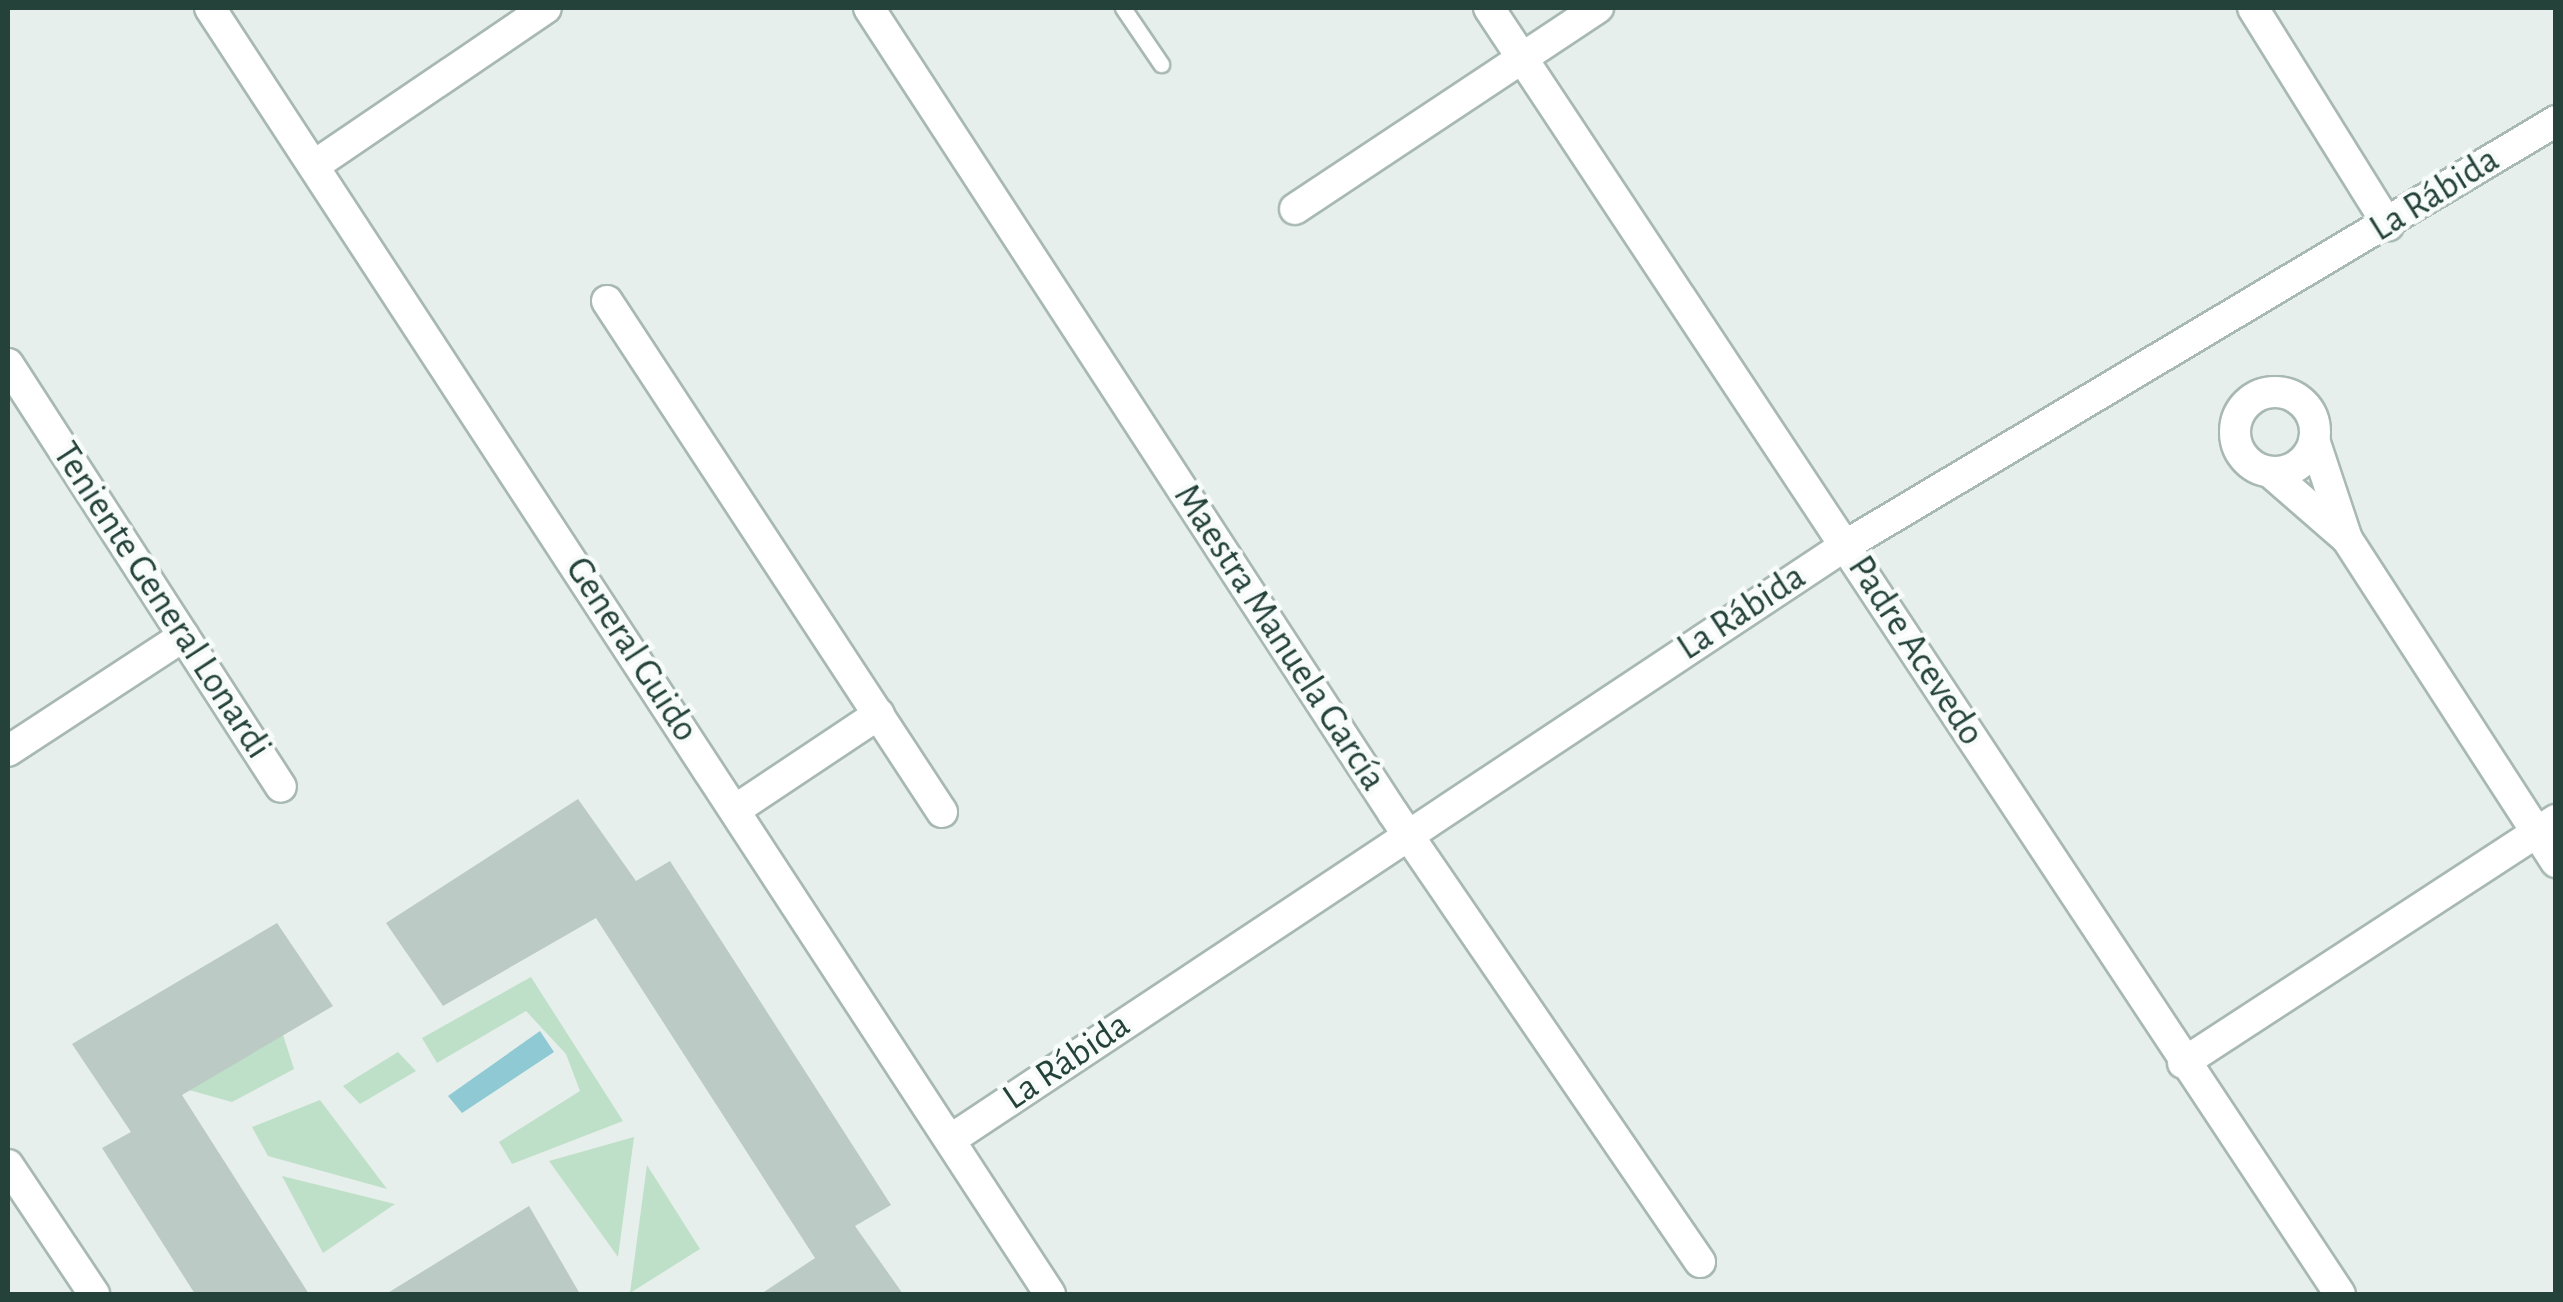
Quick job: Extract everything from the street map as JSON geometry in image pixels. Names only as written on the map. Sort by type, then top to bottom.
[{"type":"street","name":"General Guido","points":[[210,8],[1050,1294]]},
{"type":"street","points":[[315,165],[546,8]]},
{"type":"street","name":"Maestra Manuela García","points":[[870,8],[1407,834],[1700,1262]]},
{"type":"street","name":"Padre Acevedo","points":[[1488,8],[1846,545],[2182,1063],[2340,1294]]},
{"type":"street","points":[[1295,209],[1598,8]]},
{"type":"street","points":[[2253,8],[2388,225]]},
{"type":"street","name":"La Rábida","points":[[950,1140],[1846,545],[2556,122]]},
{"type":"street","points":[[607,301],[942,812]]},
{"type":"street","name":"Teniente General Lonardi","points":[[8,364],[282,787]]},
{"type":"street","points":[[2348,539],[2314,440],[2315,425],[2299,400],[2286,393],[2257,395],[2237,417],[2236,446],[2244,459],[2270,472],[2348,539],[2546,826],[2556,862]]},
{"type":"street","points":[[2270,472],[2298,464],[2314,440]]},
{"type":"street","points":[[8,751],[184,636]]},
{"type":"street","points":[[735,810],[879,714]]},
{"type":"street","points":[[2182,1063],[2546,826]]},
{"type":"street","points":[[8,1165],[94,1294]]},
{"type":"lane","points":[[1123,8],[1161,64]]},
{"type":"green space","points":[[531,977],[623,1121],[512,1164],[499,1142],[580,1091],[566,1054],[526,1011],[437,1063],[422,1038]]},
{"type":"green space","points":[[283,1035],[294,1069],[232,1102],[189,1090]]},
{"type":"green space","points":[[398,1052],[416,1071],[360,1104],[343,1086]]},
{"type":"green space","points":[[320,1100],[387,1189],[268,1156],[252,1127]]},
{"type":"green space","points":[[634,1137],[618,1257],[549,1161]]},
{"type":"green space","points":[[647,1165],[700,1249],[630,1293]]},
{"type":"green space","points":[[282,1176],[395,1204],[323,1253]]},
{"type":"water","points":[[540,1031],[554,1052],[462,1113],[448,1096]]},
{"type":"building","points":[[578,799],[636,881],[670,861],[891,1205],[855,1226],[903,1294],[761,1294],[815,1258],[596,918],[443,1006],[386,923]]},
{"type":"building","points":[[277,923],[333,1006],[182,1095],[309,1294],[195,1294],[102,1148],[131,1132],[72,1044]]},
{"type":"building","points":[[529,1206],[580,1294],[386,1294]]}]
